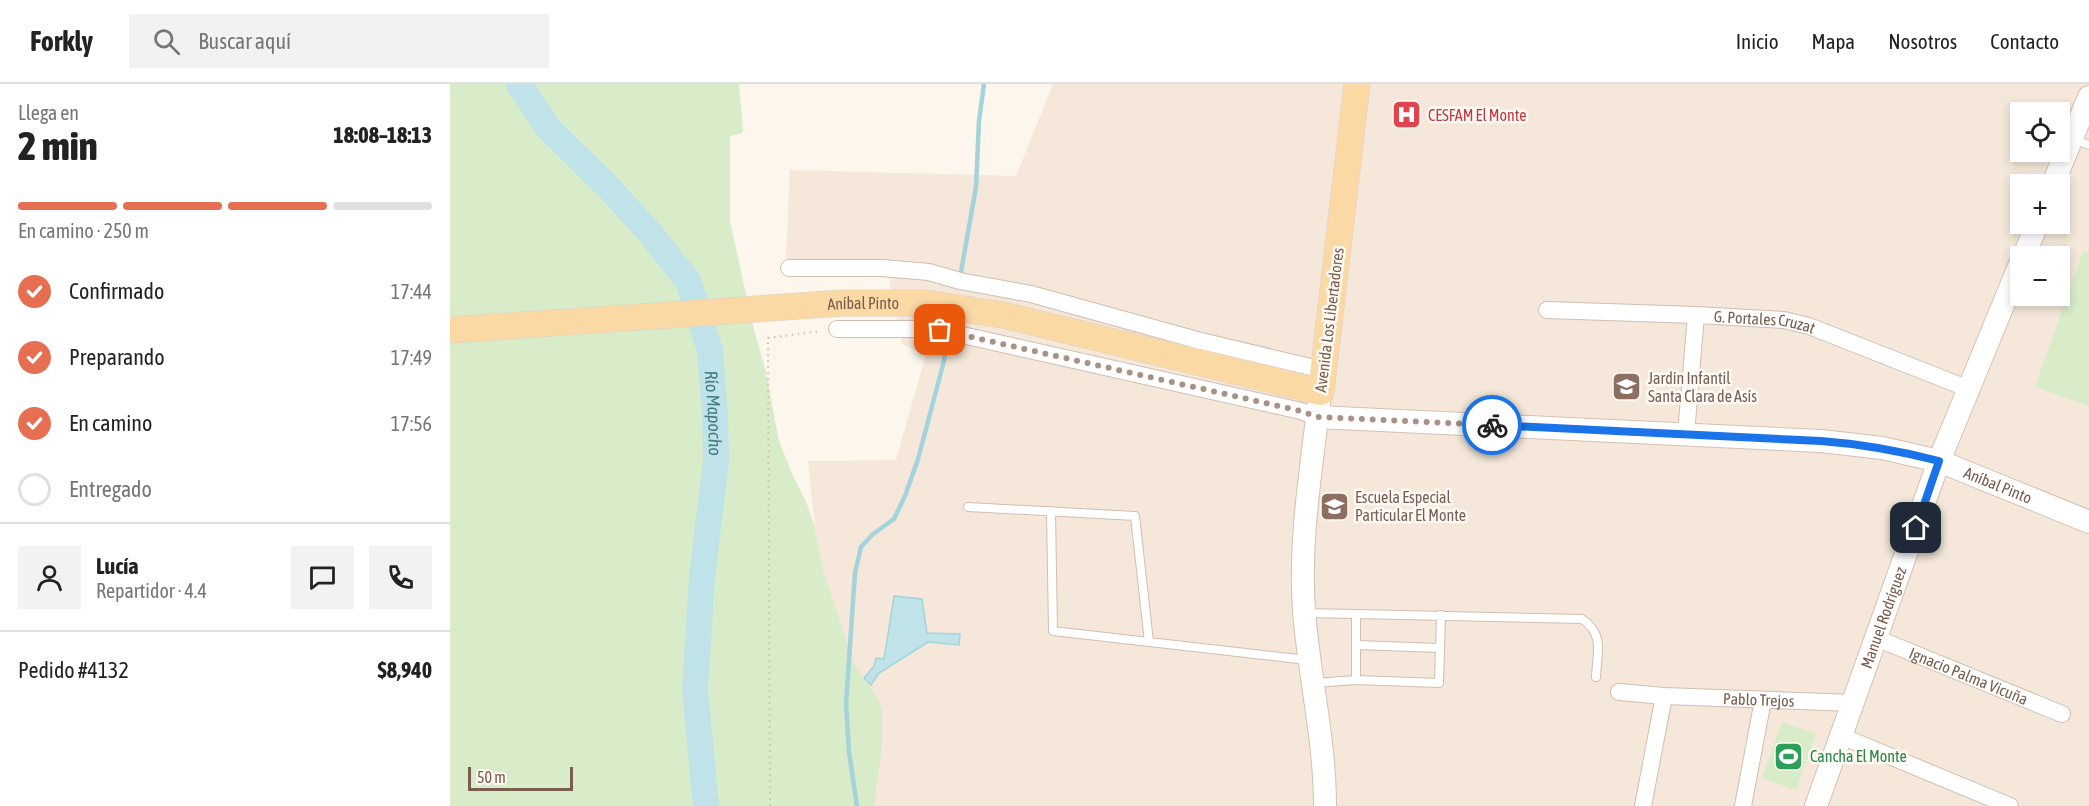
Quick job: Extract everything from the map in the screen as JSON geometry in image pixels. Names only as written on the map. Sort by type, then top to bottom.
[{"type":"main road","name":"Avenida Los Libertadores","points":[[1316,392],[1357,84]]},
{"type":"main road","name":"Aníbal Pinto","points":[[450,330],[800,306],[892,302],[958,307],[1039,323],[1316,392]]},
{"type":"street","points":[[2060,174],[2081,142],[2089,97]]},
{"type":"street","name":"Aníbal Pinto","points":[[789,268],[882,268],[929,272],[960,281],[1031,294],[1197,340],[1280,360],[1316,392],[1686,434],[1842,442],[1882,448],[1939,461],[2089,522]]},
{"type":"street","name":"Manuel Rodríguez","points":[[1816,806],[1939,461],[2010,289]]},
{"type":"street","name":"G. Portales Cruzat","points":[[1547,310],[1784,320],[1809,326],[1970,389]]},
{"type":"street","points":[[1686,434],[1696,315]]},
{"type":"street","name":"Aníbal Pinto","points":[[837,329],[924,329],[949,332],[1301,411],[1316,392]]},
{"type":"street","points":[[1280,360],[1316,392]]},
{"type":"street","name":"Avenida Los Libertadores","points":[[1316,392],[1303,549],[1304,613],[1323,759],[1325,806]]},
{"type":"street","name":"Ignacio Palma Vicuña","points":[[1876,638],[2062,714]]},
{"type":"street","name":"Pablo Trejos","points":[[1619,692],[1664,696],[1853,703]]},
{"type":"street","points":[[1643,806],[1664,696]]},
{"type":"street","points":[[1743,806],[1764,700]]},
{"type":"street","points":[[1841,736],[2010,806]]},
{"type":"lane","points":[[968,507],[1135,516],[1149,642]]},
{"type":"lane","points":[[1051,511],[1053,631],[1149,642],[1356,680],[1439,683],[1441,615]]},
{"type":"lane","points":[[1304,613],[1582,619],[1591,626],[1598,638],[1596,677]]},
{"type":"lane","points":[[1356,614],[1356,680]]},
{"type":"lane","points":[[1356,645],[1440,648]]},
{"type":"path","points":[[770,806],[768,338],[837,329]]},
{"type":"shaded area","points":[[1053,84],[2089,84],[2089,806],[799,806],[827,648],[808,461],[896,460],[926,354],[902,344],[888,274],[785,275],[790,170],[1016,176]]},
{"type":"green space","points":[[450,84],[739,84],[743,130],[742,133],[730,138],[730,221],[753,326],[766,372],[779,441],[814,524],[823,570],[855,666],[877,696],[882,710],[882,746],[874,806],[450,806]]},
{"type":"green space","points":[[2083,251],[2089,253],[2089,406],[2035,387],[2064,306],[2070,306],[2070,288]]},
{"type":"green space","name":"Cancha El Monte","points":[[1782,722],[1816,734],[1796,790],[1762,778]]},
{"type":"water","points":[[894,596],[922,599],[927,633],[960,634],[959,645],[928,642],[879,673],[871,685],[864,678],[874,666],[876,658],[884,659]]},
{"type":"waterway","name":"Río Mapocho","points":[[519,84],[548,128],[610,189],[650,233],[688,281],[710,351],[716,461],[702,577],[695,690],[706,806]]},
{"type":"waterway","points":[[961,272],[976,187],[979,121],[984,84]]},
{"type":"waterway","points":[[857,806],[849,752],[846,703],[855,573],[861,547],[873,534],[894,519],[905,496],[918,459],[944,361],[947,340]]},
{"type":"way so far","points":[[940,330],[1301,411],[1317,417],[1492,425]]},
{"type":"place","name":"CESFAM El Monte","points":[[1407,115]]},
{"type":"place","name":"Jardín Infantil Santa Clara de Asís","points":[[1627,387]]},
{"type":"place","name":"Escuela Especial Particular El Monte","points":[[1334,506]]},
{"type":"place","name":"Cancha El Monte","points":[[1789,756]]},
{"type":"route","points":[[1492,425],[1842,442],[1939,461],[1916,528]]}]
